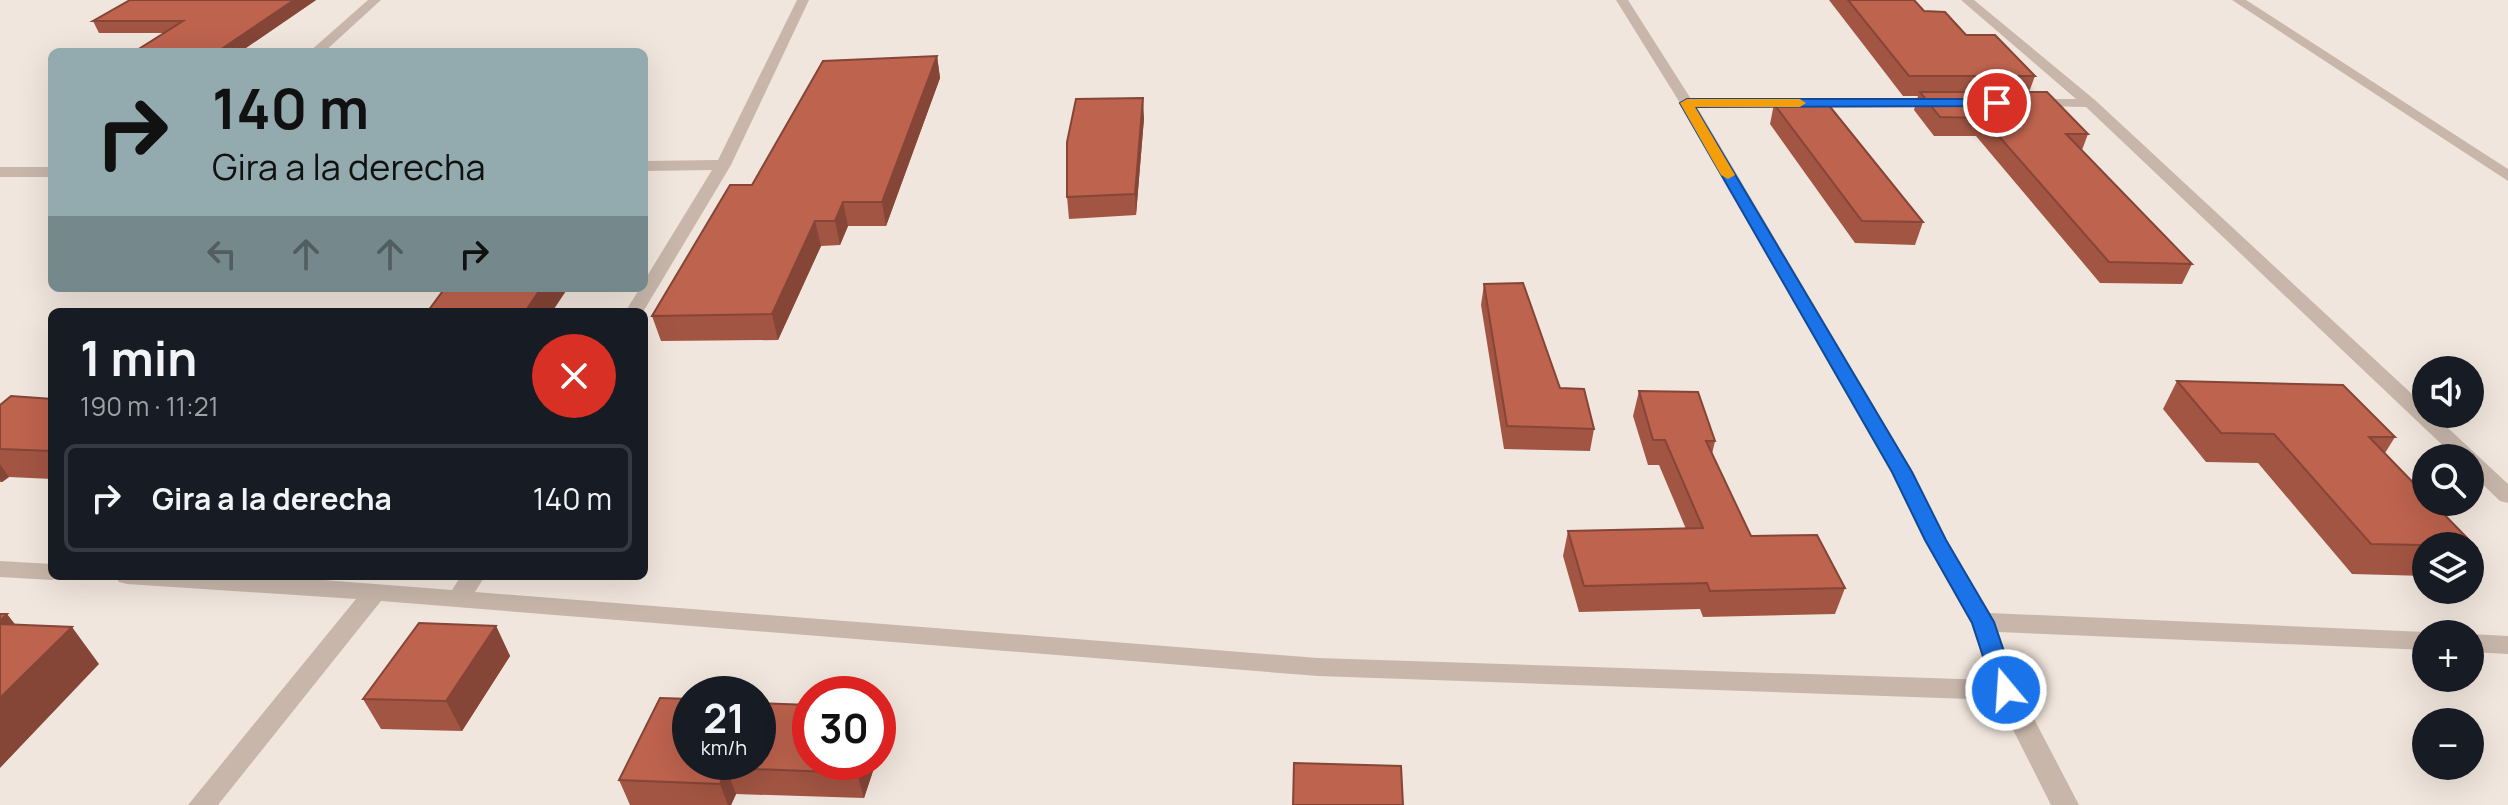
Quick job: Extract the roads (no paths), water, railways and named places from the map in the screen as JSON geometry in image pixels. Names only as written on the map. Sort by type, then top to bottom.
[{"type":"street","points":[[321,48],[375,0]]},
{"type":"street","points":[[648,289],[723,165],[803,0]]},
{"type":"street","points":[[1622,0],[1687,103],[1902,472],[1935,540],[1983,622],[2006,690],[2065,805]]},
{"type":"street","points":[[1967,0],[2090,103],[2453,444]]},
{"type":"street","points":[[2238,0],[2508,176]]},
{"type":"street","points":[[1687,103],[1966,103]]},
{"type":"street","points":[[2012,103],[2090,103]]},
{"type":"street","points":[[648,166],[723,165]]},
{"type":"street","points":[[0,172],[48,172]]},
{"type":"street","points":[[2484,473],[2508,496]]},
{"type":"street","points":[[0,569],[48,572]]},
{"type":"street","points":[[185,580],[1318,667],[2006,690]]},
{"type":"street","points":[[459,599],[471,580]]},
{"type":"street","points":[[202,805],[375,593]]},
{"type":"street","points":[[1983,622],[2412,640]]},
{"type":"street","points":[[2484,644],[2508,645]]}]
